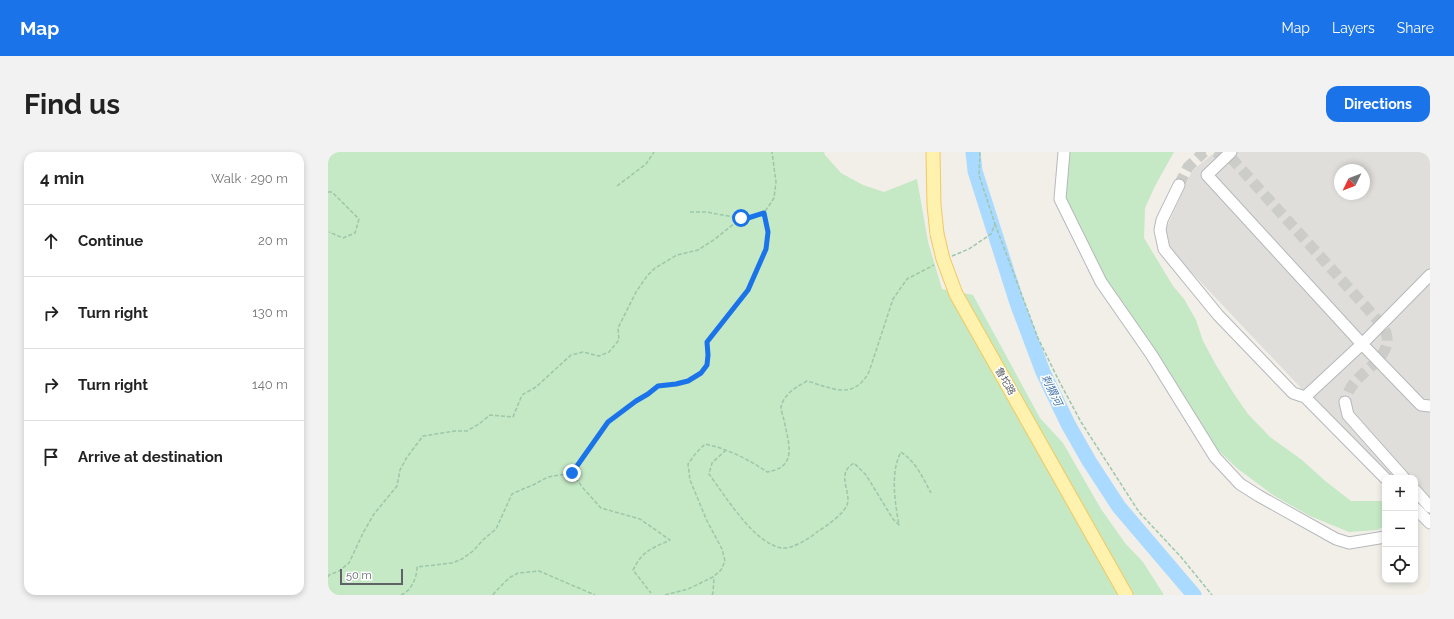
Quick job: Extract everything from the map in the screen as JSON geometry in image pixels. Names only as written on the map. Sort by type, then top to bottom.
[{"type":"main road","name":"鲁坨路","points":[[934,152],[934,205],[938,234],[943,259],[956,294],[1126,595]]},
{"type":"lane","points":[[1064,152],[1060,199],[1101,282],[1151,354],[1191,420],[1220,462],[1240,484],[1336,539],[1349,542],[1382,537]]},
{"type":"lane","points":[[1231,152],[1207,175],[1362,344],[1421,405],[1430,406]]},
{"type":"lane","points":[[1179,185],[1162,220],[1160,230],[1164,249],[1218,315],[1293,393],[1305,397],[1382,475]]},
{"type":"lane","points":[[1305,397],[1362,344],[1430,275]]},
{"type":"lane","points":[[1345,402],[1348,415],[1401,475]]},
{"type":"lane","points":[[1418,499],[1423,515]]},
{"type":"path","points":[[618,186],[646,164],[654,152]]},
{"type":"path","points":[[690,212],[706,212],[745,219],[764,213],[774,198],[776,182],[772,152]]},
{"type":"path","points":[[980,152],[979,175],[995,224],[1038,338],[1058,379],[1081,422],[1139,512],[1181,557],[1212,595]]},
{"type":"path","points":[[328,192],[332,192],[359,218],[356,233],[343,238],[329,232]]},
{"type":"path","points":[[401,595],[407,592],[417,575],[417,568],[452,563],[462,559],[473,551],[496,529],[512,494],[548,477],[572,473],[608,422],[636,401],[658,386],[688,381],[701,373],[707,365],[707,342],[748,290],[766,249],[768,232],[764,213]]},
{"type":"path","points":[[328,576],[339,571],[349,563],[374,514],[397,486],[400,470],[407,457],[423,436],[455,430],[467,431],[490,415],[513,417],[522,395],[536,387],[571,355],[583,352],[599,356],[609,352],[619,340],[618,328],[636,292],[647,276],[655,268],[677,255],[698,250],[715,239],[741,218]]},
{"type":"path","points":[[950,256],[969,249],[991,234],[995,224]]},
{"type":"path","points":[[665,595],[688,589],[714,577],[721,570],[725,561],[722,549],[707,521],[690,480],[688,464],[696,453],[705,444],[726,450],[753,462],[767,472],[777,470],[787,462],[790,450],[781,408],[787,394],[806,381],[841,391],[854,390],[864,382],[869,372],[893,299],[907,279],[938,263]]},
{"type":"path","points":[[726,450],[712,463],[710,474],[755,533],[765,540],[782,548],[791,547],[816,533],[843,511],[847,504],[844,475],[849,466],[854,464],[866,475],[892,519],[899,525],[894,495],[897,459],[901,452],[906,455],[918,468],[931,493]]},
{"type":"path","points":[[572,473],[583,488],[602,508],[640,520],[670,540],[646,551],[638,560],[633,570],[651,593]]},
{"type":"path","points":[[493,595],[509,578],[518,573],[539,571],[595,595]]},
{"type":"path","points":[[712,595],[714,577]]},
{"type":"shaded area","points":[[1215,152],[1430,152],[1430,524],[1418,511],[1418,475],[1383,475],[1161,240],[1192,171]]},
{"type":"green space","points":[[328,152],[824,152],[841,173],[863,185],[884,192],[917,179],[928,242],[942,289],[973,295],[1040,418],[1063,443],[1101,509],[1125,543],[1143,562],[1164,595],[328,595]]},
{"type":"green space","points":[[1063,152],[1174,152],[1155,186],[1145,208],[1144,238],[1173,286],[1184,299],[1196,320],[1203,341],[1216,365],[1248,414],[1270,437],[1302,460],[1324,480],[1351,501],[1382,501],[1382,528],[1377,530],[1349,532],[1310,516],[1273,495],[1238,469],[1218,450],[1199,426],[1104,287],[1071,214],[1063,184]]},
{"type":"waterway","name":"刺猬河","points":[[973,152],[975,171],[1017,303],[1043,372],[1068,424],[1089,461],[1119,507],[1194,595]]},
{"type":"tunnel","points":[[1179,185],[1188,167],[1204,152],[1207,152]]},
{"type":"tunnel","points":[[1215,152],[1233,160],[1375,317],[1385,331],[1387,341],[1386,348],[1377,361],[1354,383],[1348,392],[1345,402]]},
{"type":"route","points":[[572,473],[608,422],[658,386],[688,381],[701,373],[707,365],[707,342],[748,290],[766,249],[768,232],[764,213],[745,219],[741,218]]}]
